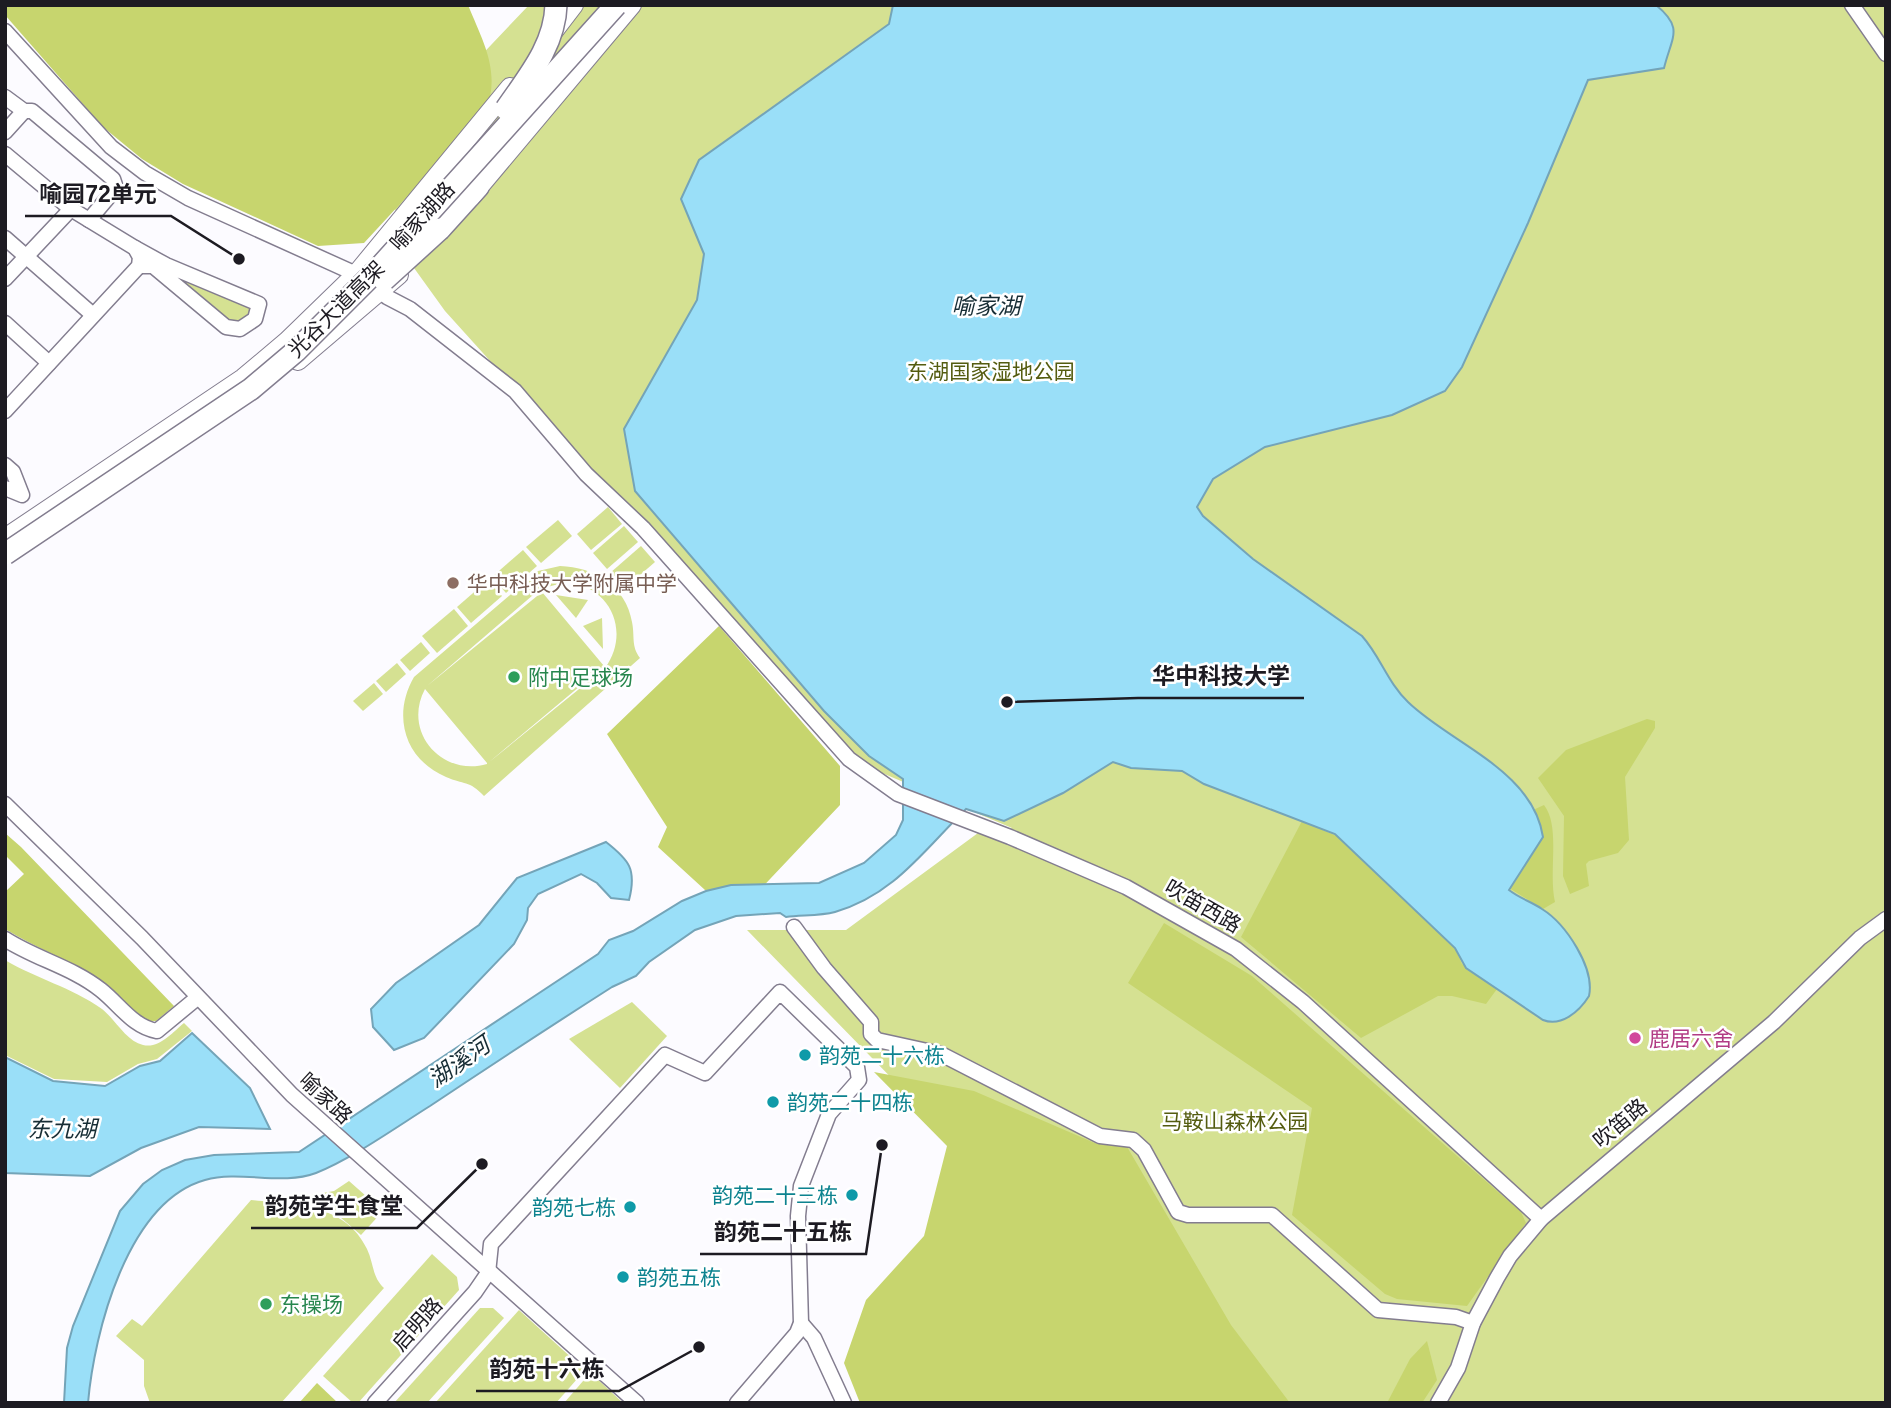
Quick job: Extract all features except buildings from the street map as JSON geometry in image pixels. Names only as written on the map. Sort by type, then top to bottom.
[{"type":"highway","name":"光谷大道高架","points":[[5,547],[248,384],[292,347],[375,264],[600,5]]},
{"type":"highway","name":"光谷大道高架","points":[[5,554],[251,389],[296,351],[379,268],[626,6]]},
{"type":"highway","points":[[500,118],[545,50],[558,15]]},
{"type":"highway","points":[[296,351],[333,330],[440,229],[478,187]]},
{"type":"main road","name":"喻家湖路","points":[[5,538],[243,378],[356,274],[558,15],[572,5]]},
{"type":"main road","name":"喻家湖路","points":[[5,565],[260,394],[381,293],[448,227],[626,6]]},
{"type":"street","points":[[1852,5],[1886,54]]},
{"type":"street","name":"吹笛西路","points":[[5,32],[111,147],[145,173],[188,198],[356,274],[419,316],[515,391],[586,474],[643,528],[849,759],[898,794],[965,819],[1126,887],[1210,932],[1283,984],[1541,1219]]},
{"type":"street","points":[[5,97],[24,111],[32,111],[113,179],[116,188],[89,220]]},
{"type":"street","points":[[5,132],[24,111]]},
{"type":"street","points":[[5,154],[71,209],[135,248],[166,265],[259,304],[255,319],[240,330],[226,327],[153,266],[139,266]]},
{"type":"street","points":[[5,279],[71,209]]},
{"type":"street","points":[[5,238],[93,315]]},
{"type":"street","points":[[6,408],[139,266],[140,257],[135,248]]},
{"type":"street","points":[[5,323],[49,363]]},
{"type":"street","points":[[5,465],[13,472],[22,495],[38,516]]},
{"type":"street","points":[[5,488],[22,495]]},
{"type":"street","name":"喻家路","points":[[5,804],[50,845],[197,998],[368,1166],[637,1403]]},
{"type":"street","name":"吹笛路","points":[[1438,1403],[1458,1368],[1473,1323],[1510,1256],[1541,1219],[1774,1022],[1860,938],[1886,919]]},
{"type":"street","points":[[794,927],[824,968],[871,1022],[871,1034],[877,1040],[941,1054],[1100,1136],[1133,1140],[1144,1150],[1178,1212],[1272,1215],[1378,1310],[1457,1317],[1473,1323]]},
{"type":"street","points":[[5,939],[89,982],[145,1029],[157,1031],[197,998]]},
{"type":"street","points":[[488,1273],[491,1244],[664,1055],[705,1073],[780,992],[857,1067],[859,1080],[829,1114],[801,1186],[798,1216],[801,1323],[797,1333],[737,1403]]},
{"type":"street","name":"启明路","points":[[375,1403],[475,1292],[488,1273]]},
{"type":"street","points":[[801,1323],[814,1338],[844,1403]]},
{"type":"green space","points":[[5,5],[468,5],[488,57],[492,83],[490,96],[486,111],[364,243],[318,246],[183,184],[142,159],[103,127],[5,15]]},
{"type":"green space","points":[[529,5],[1886,5],[1886,1403],[867,1403],[928,1239],[954,1142],[747,930],[846,930],[978,833],[999,833],[1012,828],[849,759],[445,311],[414,268],[395,209],[404,158],[435,104]]},
{"type":"green space","points":[[163,266],[253,306],[249,318],[233,325]]},
{"type":"green space","points":[[608,507],[622,524],[591,550],[577,534]]},
{"type":"green space","points":[[558,520],[572,536],[541,563],[526,547]]},
{"type":"green space","points":[[624,526],[638,542],[607,569],[593,553]]},
{"type":"green space","points":[[641,546],[655,562],[624,589],[610,573]]},
{"type":"green space","points":[[523,550],[537,566],[506,593],[492,577]]},
{"type":"green space","points":[[560,566],[573,567],[607,581],[616,589],[629,609],[634,645],[640,658],[484,796],[470,785],[432,769],[420,759],[406,734],[403,721],[407,691],[414,677],[538,571]],"holes":[[[566,582],[582,585],[605,601],[616,626],[613,654],[605,668],[488,763],[604,666],[542,592],[427,686],[540,589]],[[425,689],[487,763],[487,764],[455,764],[430,748],[419,721],[419,705]]]},
{"type":"green space","points":[[488,580],[502,596],[471,623],[457,607]]},
{"type":"green space","points":[[556,595],[588,600],[576,618]]},
{"type":"green space","points":[[454,609],[468,626],[437,653],[422,636]]},
{"type":"green space","points":[[602,618],[603,649],[583,626]]},
{"type":"green space","points":[[719,626],[840,766],[840,805],[755,895],[705,890],[658,847],[667,827],[607,734]]},
{"type":"green space","points":[[421,642],[430,653],[410,671],[400,660]]},
{"type":"green space","points":[[397,663],[406,674],[386,692],[376,681]]},
{"type":"green space","points":[[374,683],[383,694],[363,711],[353,701]]},
{"type":"green space","points":[[1647,719],[1655,721],[1655,728],[1625,777],[1629,840],[1618,853],[1589,861],[1586,864],[1589,886],[1570,894],[1563,876],[1564,816],[1538,778],[1566,750]]},
{"type":"green space","points":[[1544,805],[1552,825],[1555,902],[1543,909],[1509,888],[1543,837],[1533,810]]},
{"type":"green space","points":[[1302,821],[1341,838],[1455,948],[1462,964],[1497,989],[1486,1004],[1452,996],[1438,996],[1361,1038],[1241,937]]},
{"type":"green space","points":[[5,833],[174,1006],[156,1021],[146,1021],[106,984],[5,929],[5,892],[24,874],[5,855]]},
{"type":"green space","points":[[1164,923],[1252,976],[1521,1212],[1526,1223],[1467,1306],[1397,1299],[1385,1294],[1292,1215],[1312,1108],[1128,983]]},
{"type":"green space","points":[[5,960],[90,1001],[107,1013],[137,1043],[155,1045],[184,1023],[192,1031],[157,1059],[138,1064],[107,1082],[54,1079],[5,1055]]},
{"type":"green space","points":[[632,1002],[667,1036],[620,1088],[569,1039]]},
{"type":"green space","points":[[874,1072],[974,1091],[1097,1144],[1126,1145],[1231,1325],[1290,1403],[860,1403],[844,1363],[866,1300],[924,1236],[947,1146]]},
{"type":"green space","points":[[349,1181],[383,1211],[361,1235],[333,1211],[300,1203],[300,1197],[334,1191]]},
{"type":"green space","name":"东操场","points":[[251,1200],[317,1209],[346,1223],[358,1234],[367,1249],[375,1275],[384,1288],[281,1403],[150,1403],[144,1386],[144,1360],[116,1336],[132,1319],[142,1326]]},
{"type":"green space","points":[[432,1254],[457,1277],[459,1290],[358,1403],[353,1403],[323,1376]]},
{"type":"green space","points":[[480,1308],[493,1308],[504,1318],[427,1403],[394,1403]]},
{"type":"green space","points":[[519,1310],[585,1370],[556,1403],[435,1403]]},
{"type":"green space","points":[[1427,1341],[1437,1380],[1422,1403],[1387,1403],[1410,1359]]},
{"type":"green space","points":[[590,1373],[593,1375],[623,1403],[564,1403]]},
{"type":"green space","points":[[317,1383],[338,1403],[299,1403]]},
{"type":"water","name":"喻家湖","points":[[893,5],[1656,5],[1670,20],[1674,33],[1664,68],[1588,80],[1528,223],[1462,367],[1445,391],[1392,415],[1265,447],[1213,479],[1197,507],[1203,516],[1253,559],[1362,636],[1408,702],[1487,760],[1524,793],[1536,814],[1543,837],[1509,890],[1551,916],[1569,936],[1588,973],[1589,996],[1569,1017],[1550,1022],[1543,1020],[1466,968],[1455,948],[1335,834],[1204,784],[1182,771],[1131,768],[1113,762],[1063,793],[1004,821],[966,809],[891,883],[856,904],[817,915],[786,917],[780,913],[736,916],[695,930],[649,962],[636,976],[612,987],[389,1133],[316,1173],[289,1178],[219,1177],[205,1180],[178,1193],[155,1214],[135,1242],[120,1274],[107,1307],[98,1342],[88,1403],[64,1403],[67,1348],[73,1326],[120,1211],[143,1184],[162,1170],[185,1160],[214,1155],[299,1152],[598,954],[609,940],[633,931],[682,901],[731,885],[819,883],[864,863],[896,835],[903,820],[903,779],[869,756],[824,711],[635,491],[624,429],[697,300],[704,254],[681,199],[699,160],[889,24]]},
{"type":"water","points":[[606,842],[629,866],[632,880],[629,900],[611,898],[597,883],[581,874],[538,894],[528,908],[527,920],[514,944],[424,1038],[394,1050],[373,1027],[371,1009],[396,983],[479,925],[517,878]]},
{"type":"water","name":"东九湖","points":[[192,1033],[250,1088],[270,1129],[199,1127],[141,1148],[90,1176],[5,1173],[5,1057],[53,1081],[105,1086],[140,1066],[160,1061]]},
{"type":"place","name":"喻园72单元","points":[[239,259]]},
{"type":"place","name":"华中科技大学附属中学","points":[[453,583]]},
{"type":"place","name":"附中足球场","points":[[514,677]]},
{"type":"place","name":"华中科技大学","points":[[1007,702]]},
{"type":"place","name":"鹿居六舍","points":[[1635,1038]]},
{"type":"place","name":"韵苑二十六栋","points":[[805,1055]]},
{"type":"place","name":"韵苑二十四栋","points":[[773,1102]]},
{"type":"place","name":"韵苑二十五栋","points":[[882,1145]]},
{"type":"place","name":"韵苑学生食堂","points":[[482,1164]]},
{"type":"place","name":"韵苑二十三栋","points":[[852,1195]]},
{"type":"place","name":"韵苑七栋","points":[[630,1207]]},
{"type":"place","name":"韵苑五栋","points":[[623,1277]]},
{"type":"place","name":"东操场","points":[[266,1304]]},
{"type":"place","name":"韵苑十六栋","points":[[699,1347]]},
{"type":"park label","name":"东湖国家湿地公园","points":[[991,371]]},
{"type":"park label","name":"马鞍山森林公园","points":[[1235,1121]]},
{"type":"water label","name":"湖溪河","points":[[459,1062]]}]
